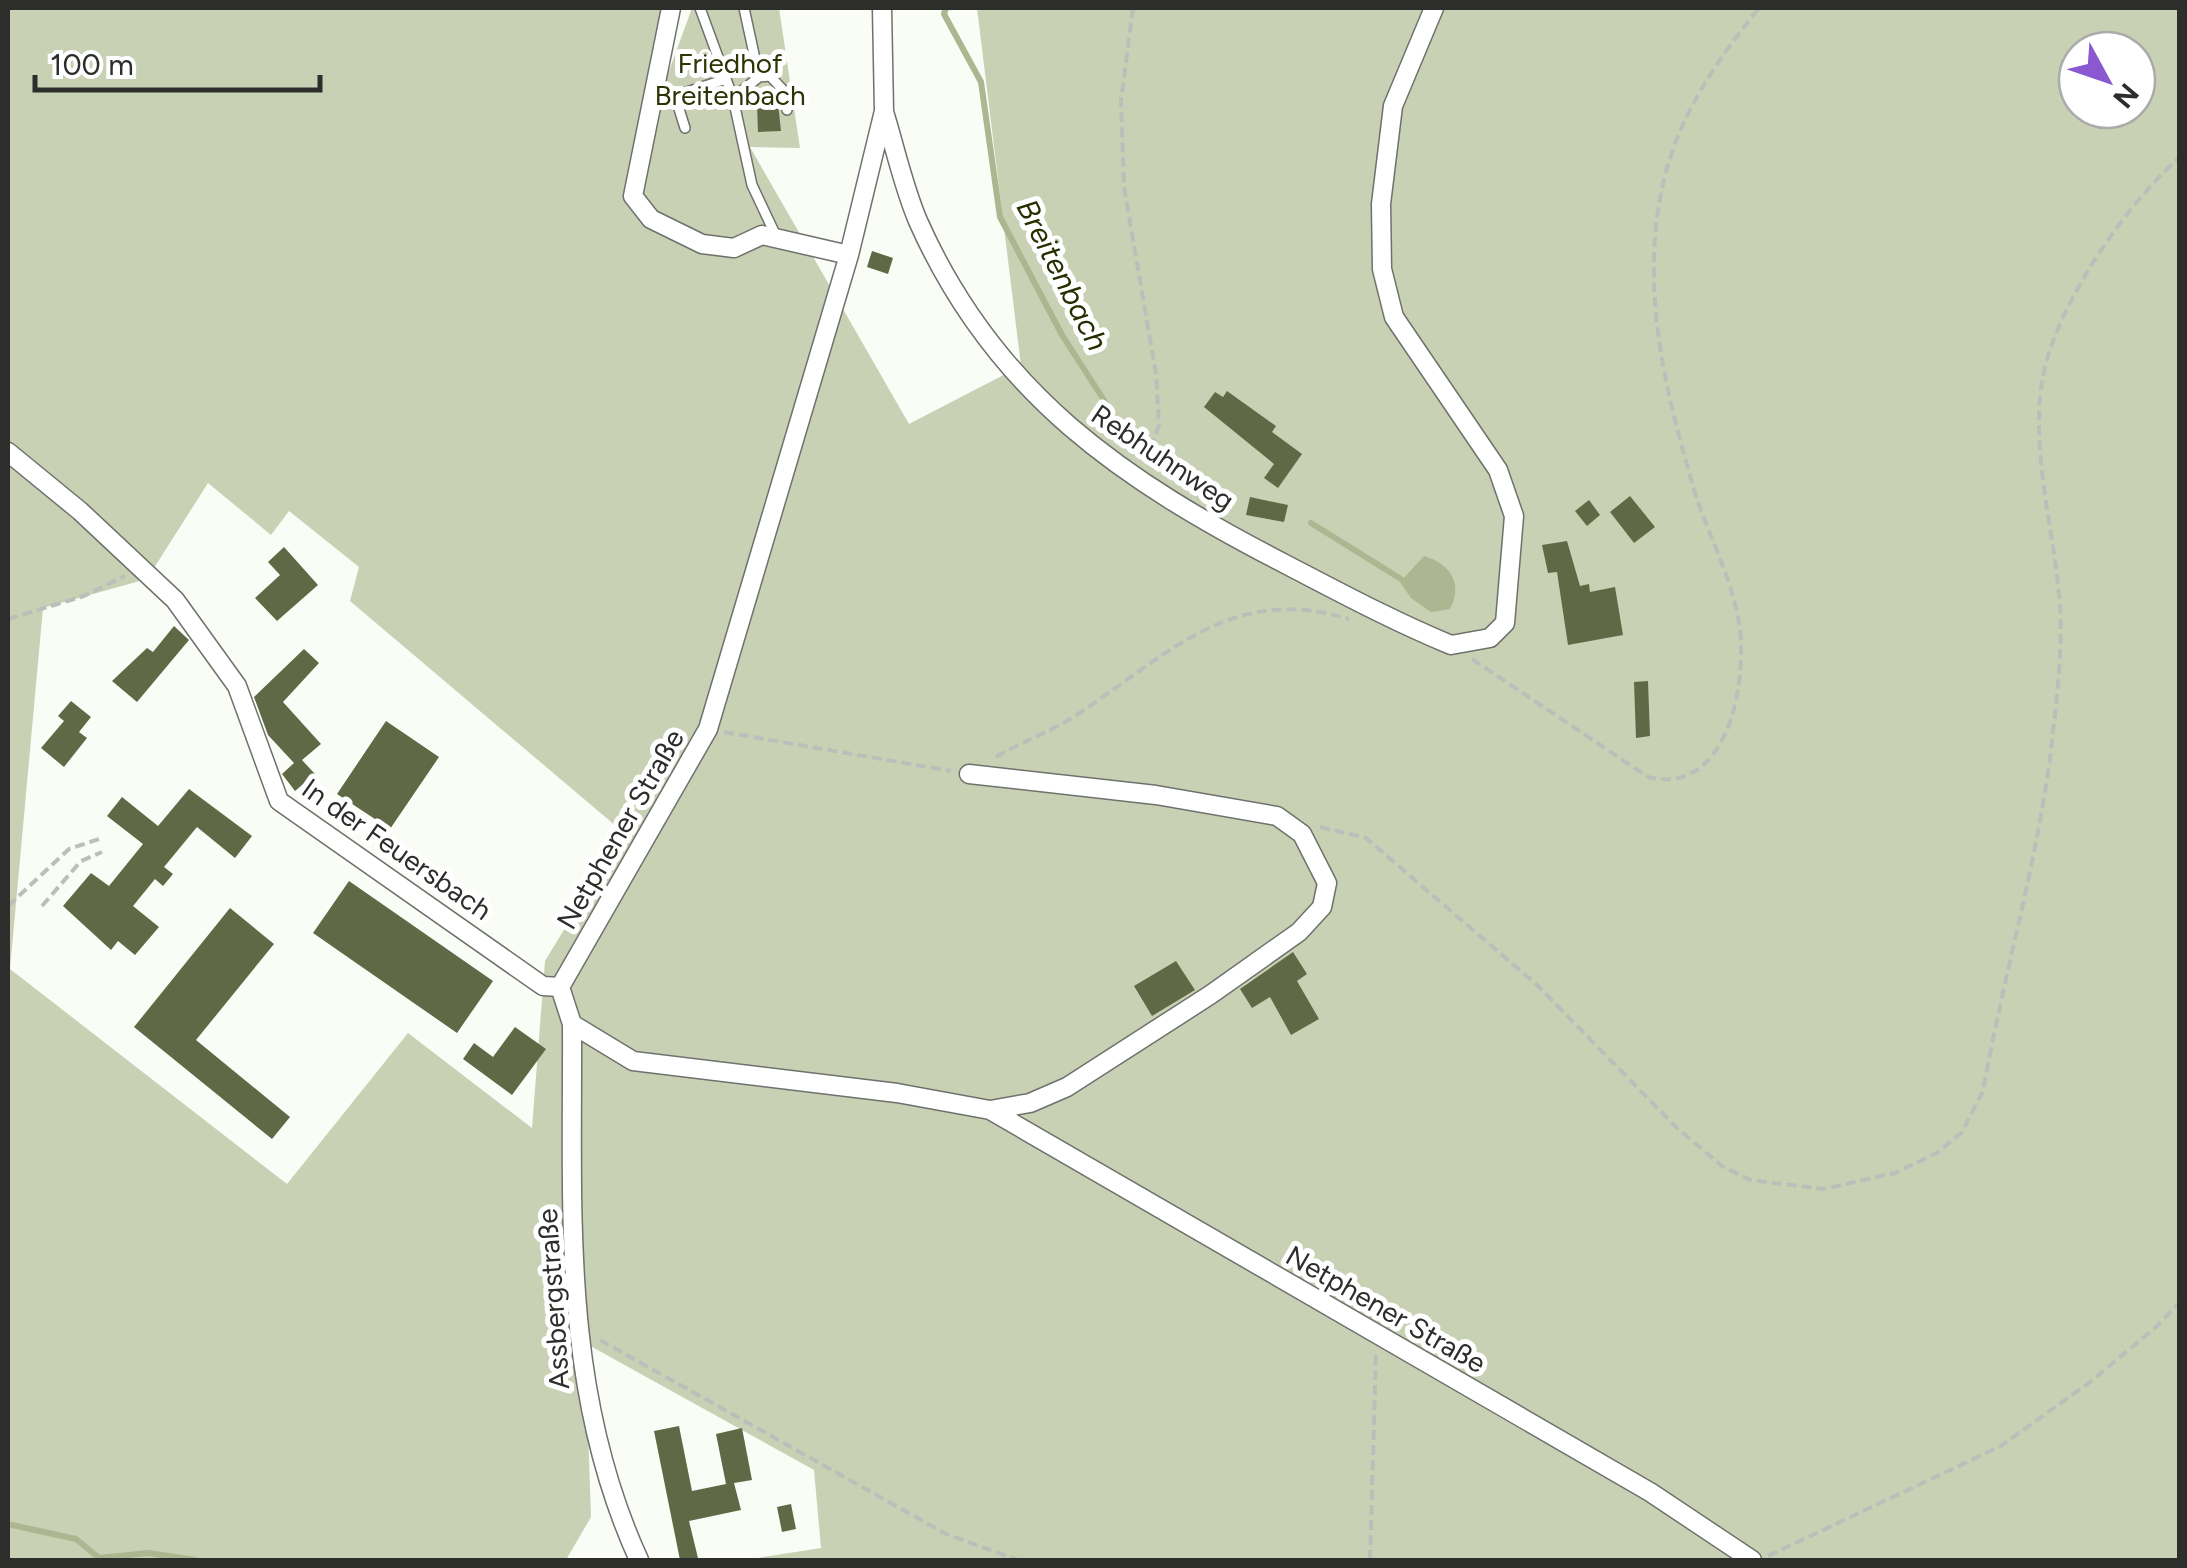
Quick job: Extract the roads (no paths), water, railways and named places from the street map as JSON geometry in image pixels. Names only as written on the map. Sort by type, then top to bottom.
[{"type":"street","points":[[671,8],[633,196],[651,219],[702,244],[734,248],[762,234],[849,255]]},
{"type":"street","name":"Netphener Straße","points":[[560,987],[708,729],[849,255],[884,111],[882,8]]},
{"type":"street","name":"Rebhuhnweg","points":[[884,111],[917,219],[960,300],[1017,378],[1094,450],[1186,512],[1451,645],[1490,638],[1505,623],[1514,516],[1498,470],[1394,317],[1382,269],[1380,204],[1393,106],[1434,8]]},
{"type":"street","name":"In der Feuersbach","points":[[8,452],[175,600],[237,686],[279,801],[543,986],[560,987]]},
{"type":"street","name":"Netphener Straße","points":[[969,774],[1156,795],[1276,816],[1302,834],[1328,884],[1322,908],[1299,932],[1210,995],[1067,1087],[1030,1103],[990,1110]]},
{"type":"street","points":[[560,987],[572,1024]]},
{"type":"street","name":"Netphener Straße","points":[[572,1024],[633,1061],[897,1093],[990,1110],[1650,1492],[1755,1560]]},
{"type":"street","name":"Assbergstraße","points":[[572,1024],[574,1284],[583,1382],[596,1443],[639,1560]]},
{"type":"lane","points":[[700,8],[734,98],[752,185],[776,236]]},
{"type":"lane","points":[[744,8],[758,77]]},
{"type":"lane","points":[[734,98],[758,77],[770,76],[780,84],[787,110]]},
{"type":"lane","points":[[685,128],[675,96],[726,79]]},
{"type":"waterway","name":"Breitenbach","points":[[946,8],[944,14],[981,82],[1000,217],[1062,335],[1129,439]]},
{"type":"waterway","name":"Breitenbach","points":[[1311,523],[1401,579]]},
{"type":"waterway","points":[[12,1525],[76,1539],[99,1558],[148,1553],[195,1560]]},
{"type":"park label","name":"Friedhof Breitenbach","points":[[730,79]]}]
